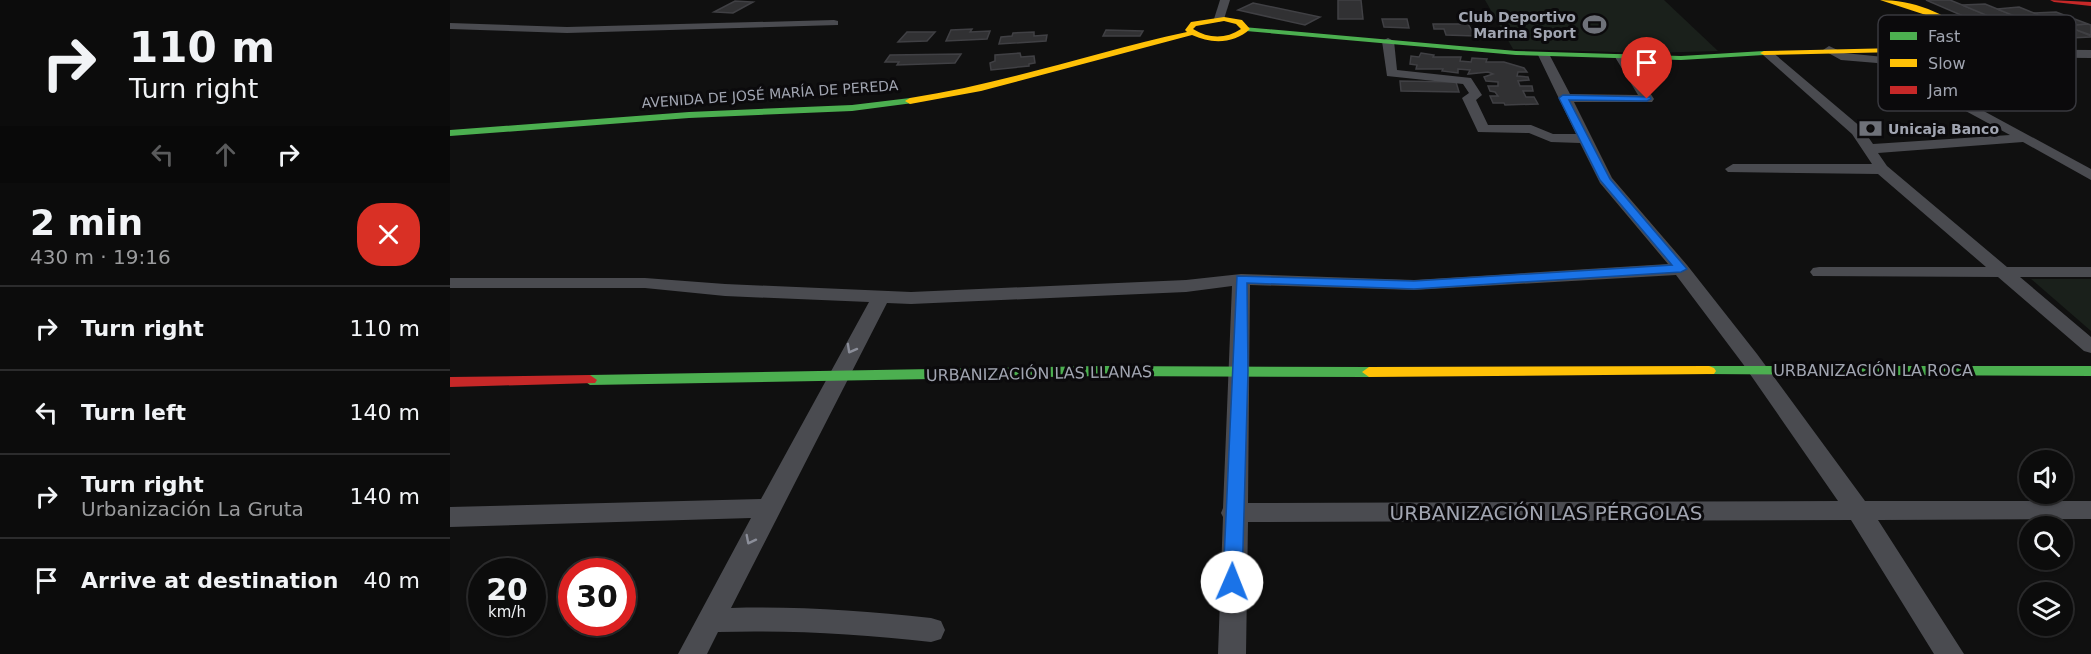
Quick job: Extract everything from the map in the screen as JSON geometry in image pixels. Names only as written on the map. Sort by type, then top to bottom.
[{"type":"street","points":[[1219,19],[1225,0]]},
{"type":"street","points":[[1884,0],[1933,15]]},
{"type":"street","points":[[2054,0],[2091,4]]},
{"type":"street","points":[[1246,29],[1236,21],[1219,19],[1194,24],[1189,30],[1204,38],[1238,35],[1246,29],[1544,55],[1681,58],[1878,48]]},
{"type":"street","points":[[450,26],[567,30],[838,21],[810,27],[556,36]]},
{"type":"street","name":"AVENIDA DE JOSÉ MARÍA DE PEREDA","points":[[450,133],[689,115],[852,108],[920,100],[989,86],[1152,41],[1192,33]]},
{"type":"street","points":[[1388,41],[1391,73],[1467,81],[1476,95],[1469,98],[1483,129],[1531,129],[1551,138],[1584,139]]},
{"type":"street","points":[[1829,50],[1841,56],[1878,60]]},
{"type":"street","points":[[1767,53],[1857,131],[1882,169],[2091,347]]},
{"type":"street","points":[[2076,54],[2091,54]]},
{"type":"street","points":[[1544,55],[1605,180],[1681,269],[1757,370]]},
{"type":"street","points":[[1563,98],[1647,99],[1621,57]]},
{"type":"street","points":[[1975,111],[2091,175]]},
{"type":"street","points":[[1868,149],[2026,138]]},
{"type":"street","points":[[1733,169],[1882,169]]},
{"type":"street","points":[[450,283],[685,285],[725,290],[880,298],[1186,286],[1241,279],[1414,285],[1681,269]]},
{"type":"street","points":[[1819,272],[2091,272]]},
{"type":"street","points":[[1232,654],[1233,513],[1240,371],[1241,279]]},
{"type":"street","points":[[692,654],[837,375],[880,298]]},
{"type":"street","points":[[1240,371],[1636,373],[1757,370]]},
{"type":"street","name":"URBANIZACIÓN LA ROCA","points":[[1757,370],[2091,371]]},
{"type":"street","name":"URBANIZACIÓN LA ROCA","points":[[1757,370],[1859,512],[1950,654]]},
{"type":"street","name":"URBANIZACIÓN LAS LLANAS","points":[[450,382],[1240,371]]},
{"type":"street","points":[[450,517],[767,508]]},
{"type":"street","points":[[1859,512],[2091,510]]},
{"type":"street","name":"URBANIZACIÓN LAS PÉRGOLAS","points":[[1233,513],[1859,512]]},
{"type":"street","points":[[709,620],[780,618],[850,621],[931,630]]},
{"type":"shaded area","name":"Club Deportivo Marina Sport","points":[[1485,0],[1664,0],[1718,51],[1649,53],[1513,49]]},
{"type":"shaded area","points":[[2031,279],[2091,279],[2091,331]]},
{"type":"building","points":[[1338,0],[1361,0],[1363,19],[1338,19]]},
{"type":"building","points":[[1926,0],[1950,0],[1987,15],[1961,15]]},
{"type":"building","points":[[735,1],[753,2],[733,13],[714,12]]},
{"type":"building","points":[[1253,3],[1320,17],[1305,25],[1238,10]]},
{"type":"building","points":[[1985,4],[2012,15],[1986,15],[1962,5]]},
{"type":"building","points":[[2019,7],[2040,15],[2012,15],[1997,9]]},
{"type":"building","points":[[2056,12],[2064,15],[2039,15],[2034,13]]},
{"type":"building","points":[[1382,19],[1407,19],[1409,28],[1384,27]]},
{"type":"building","points":[[2076,20],[2088,24],[2076,25]]},
{"type":"building","points":[[1433,24],[1468,24],[1475,36],[1446,35],[1444,29],[1434,29]]},
{"type":"building","points":[[2076,25],[2091,25],[2091,35],[2076,30]]},
{"type":"building","points":[[972,29],[970,32],[990,31],[987,39],[946,41],[951,30]]},
{"type":"building","points":[[1106,30],[1143,31],[1140,36],[1103,36]]},
{"type":"building","points":[[2076,30],[2091,36],[2076,38]]},
{"type":"building","points":[[907,32],[935,32],[927,41],[898,42]]},
{"type":"building","points":[[1034,32],[1034,36],[1047,35],[1046,41],[999,44],[1001,37],[1012,36],[1013,33]]},
{"type":"building","points":[[1020,53],[1021,57],[1034,56],[1035,63],[1029,66],[991,70],[990,63],[995,61],[995,55]]},
{"type":"building","points":[[1421,53],[1434,55],[1433,57],[1461,57],[1460,61],[1471,62],[1472,58],[1487,59],[1486,62],[1504,62],[1524,68],[1527,72],[1518,72],[1517,76],[1528,77],[1529,80],[1518,81],[1520,86],[1532,86],[1533,91],[1523,91],[1526,97],[1534,97],[1538,104],[1493,103],[1490,96],[1498,96],[1495,92],[1490,91],[1488,86],[1498,86],[1498,82],[1486,81],[1484,77],[1493,74],[1488,72],[1468,74],[1470,70],[1458,69],[1458,73],[1442,71],[1443,69],[1416,69],[1417,65],[1410,64],[1411,56],[1419,57]]},
{"type":"building","points":[[961,54],[955,63],[897,65],[899,62],[885,62],[890,55]]},
{"type":"building","points":[[1400,81],[1456,82],[1459,92],[1401,91]]},
{"type":"traffic: fast","points":[[1246,29],[1516,53],[1681,58],[1764,53]]},
{"type":"traffic: fast","points":[[450,133],[689,115],[852,108],[910,101]]},
{"type":"traffic: fast","points":[[590,380],[1101,371],[1369,372]]},
{"type":"traffic: fast","points":[[1709,371],[2091,371]]},
{"type":"traffic: slow","points":[[1884,0],[1935,15]]},
{"type":"traffic: slow","points":[[1224,19],[1239,22],[1246,29],[1233,36],[1218,39],[1203,37],[1189,30],[1194,24],[1224,19]]},
{"type":"traffic: slow","points":[[910,101],[946,96],[1016,80],[1121,50],[1192,33]]},
{"type":"traffic: slow","points":[[1764,53],[1878,50]]},
{"type":"traffic: slow","points":[[1369,372],[1709,371]]},
{"type":"traffic: jam","points":[[2054,0],[2091,4]]},
{"type":"traffic: jam","points":[[450,382],[590,380]]},
{"type":"place","name":"Club Deportivo Marina Sport","points":[[1594,25]]},
{"type":"place","name":"Unicaja Banco","points":[[1870,129]]},
{"type":"route","points":[[1232,582],[1241,279],[1414,285],[1681,269],[1605,180],[1563,98],[1647,99]]}]
